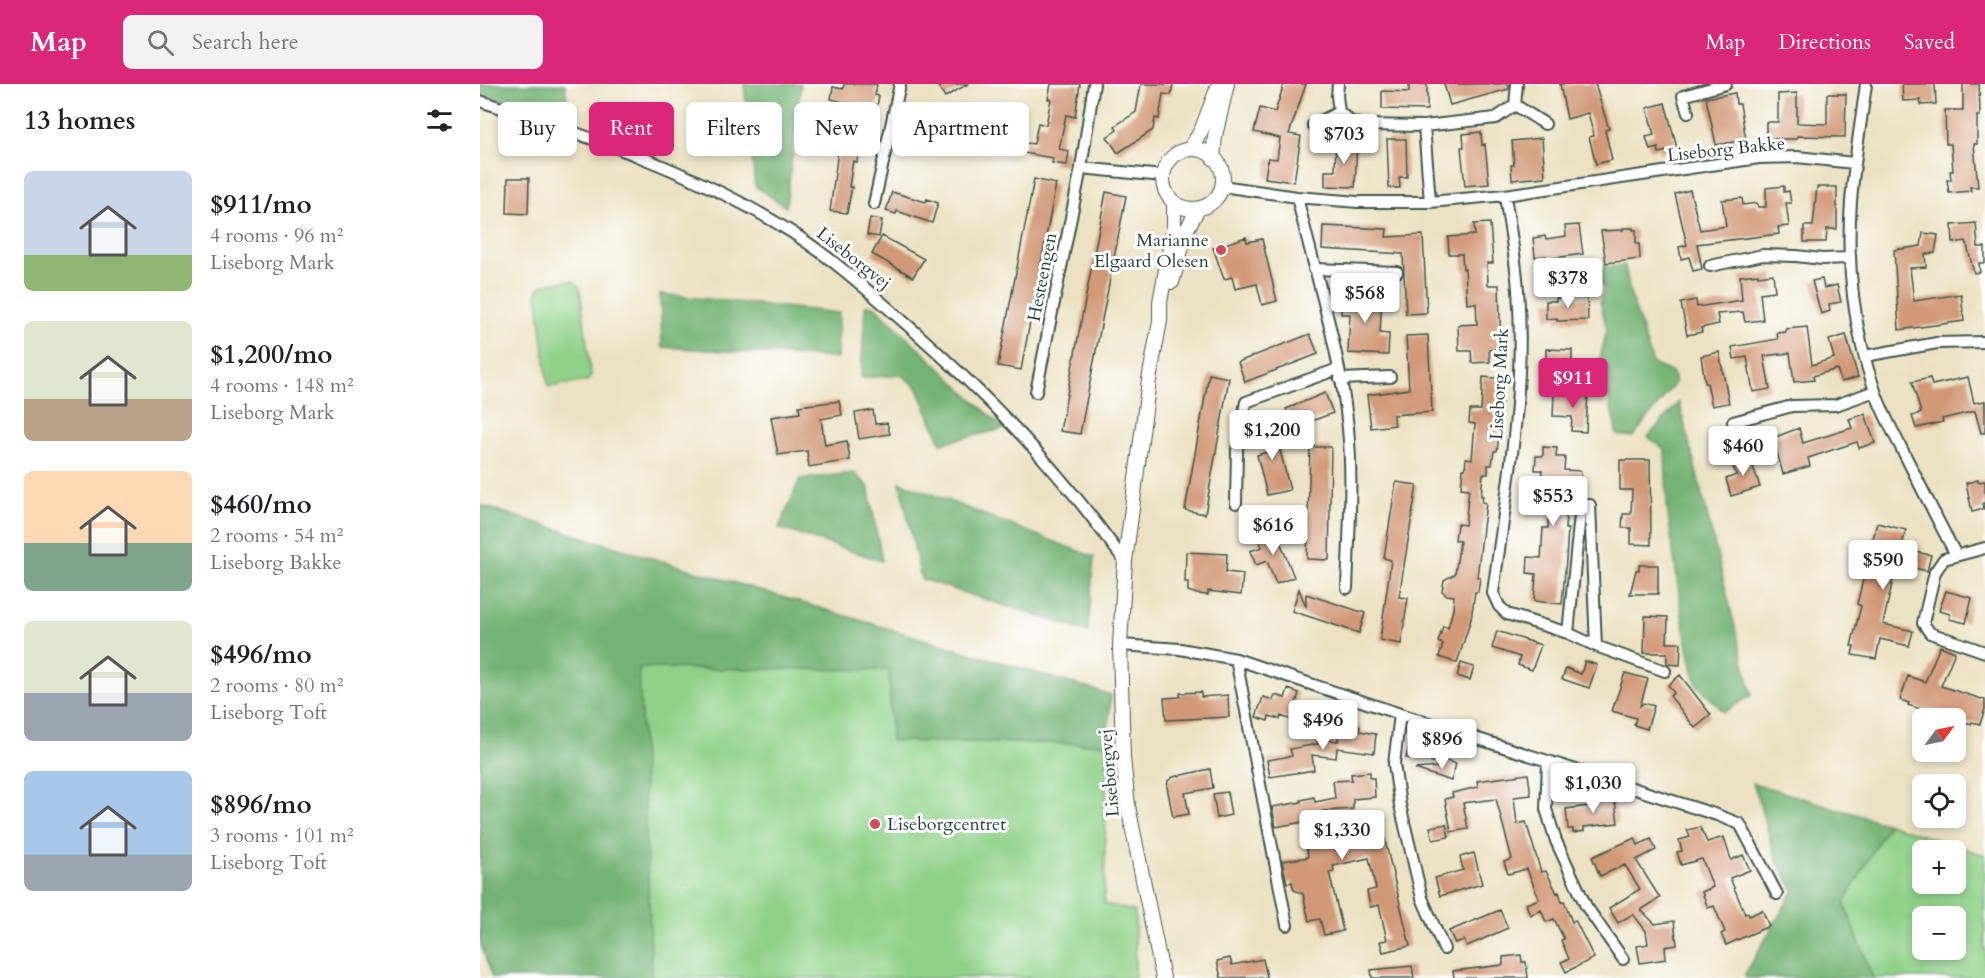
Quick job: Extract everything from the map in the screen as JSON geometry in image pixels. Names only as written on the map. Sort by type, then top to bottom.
[{"type":"street","points":[[874,204],[900,84]]},
{"type":"street","name":"Hesteengen","points":[[1036,392],[1081,168],[1094,84]]},
{"type":"street","points":[[1190,150],[1201,130],[1219,84]]},
{"type":"street","points":[[1213,158],[1215,136],[1227,84]]},
{"type":"street","points":[[1338,84],[1339,112],[1350,121],[1361,125],[1424,126],[1496,118],[1515,105]]},
{"type":"street","points":[[1515,105],[1517,84]]},
{"type":"street","points":[[1688,113],[1683,96],[1726,84]]},
{"type":"street","points":[[1866,84],[1854,163],[1851,204],[1850,258],[1855,305],[1865,356],[1875,391],[1890,426],[1956,555]]},
{"type":"street","name":"Liseborgvej","points":[[480,101],[577,132],[670,169],[738,202],[793,234],[850,274],[937,350],[1014,427],[1070,490],[1125,561]]},
{"type":"street","points":[[1515,105],[1545,124]]},
{"type":"street","points":[[1313,125],[1339,112]]},
{"type":"street","points":[[1424,126],[1430,202]]},
{"type":"street","points":[[1190,150],[1207,153],[1213,158],[1219,166],[1222,186],[1213,201],[1198,208],[1182,207],[1174,203],[1164,186],[1163,176],[1172,158],[1180,152],[1190,150]]},
{"type":"street","name":"Liseborg Bakke","points":[[1505,195],[1759,158],[1797,157],[1854,163]]},
{"type":"street","points":[[1081,168],[1163,176]]},
{"type":"street","points":[[1222,186],[1358,202],[1430,202],[1505,195]]},
{"type":"street","name":"Liseborg Mark","points":[[1505,195],[1518,290],[1519,362],[1514,434],[1493,593],[1499,606],[1507,614],[1568,633],[1596,646],[1665,671]]},
{"type":"street","points":[[1297,196],[1339,374],[1348,429],[1351,507],[1347,588]]},
{"type":"street","name":"Liseborgvej","points":[[1163,978],[1128,806],[1123,758],[1120,645],[1125,561],[1149,380],[1160,321],[1160,302],[1174,226],[1174,203]]},
{"type":"street","name":"Liseborgvej","points":[[1160,321],[1187,230],[1198,208]]},
{"type":"street","points":[[1710,266],[1763,255],[1822,260],[1850,258]]},
{"type":"street","points":[[1314,269],[1397,272]]},
{"type":"street","points":[[1865,356],[1937,343],[1985,342]]},
{"type":"street","points":[[1236,503],[1237,450],[1246,402],[1339,374],[1390,377]]},
{"type":"street","points":[[1733,422],[1792,406],[1836,405],[1875,391]]},
{"type":"street","points":[[1568,633],[1581,505],[1590,505],[1596,646]]},
{"type":"street","points":[[1985,548],[1944,559],[1935,572],[1923,623],[1930,633],[1985,652]]},
{"type":"street","points":[[1120,645],[1180,649],[1236,659],[1548,762],[1718,815],[1740,824],[1777,894]]},
{"type":"street","points":[[1236,659],[1287,925]]},
{"type":"street","points":[[1400,714],[1394,764],[1400,805],[1422,898],[1444,949]]},
{"type":"street","points":[[1548,762],[1546,809],[1556,841],[1586,906],[1623,960]]},
{"type":"green space","points":[[480,84],[565,84],[567,102],[508,102],[480,93]]},
{"type":"green space","points":[[744,84],[801,84],[799,102],[794,102],[794,141],[786,207],[755,186],[752,156],[782,156],[782,102],[746,102]]},
{"type":"green space","points":[[1625,265],[1630,293],[1653,364],[1673,373],[1675,383],[1633,437],[1617,435],[1600,358],[1607,330],[1600,301],[1604,290],[1595,268]]},
{"type":"green space","points":[[574,281],[580,288],[591,376],[587,381],[548,387],[537,291],[549,283]]},
{"type":"green space","points":[[660,294],[839,313],[837,358],[662,347]]},
{"type":"green space","points":[[874,306],[1004,429],[941,443],[917,387],[901,375],[861,378],[865,307]]},
{"type":"green space","points":[[1679,402],[1752,695],[1724,712],[1696,684],[1684,629],[1667,508],[1665,450],[1648,437]]},
{"type":"green space","points":[[854,473],[868,486],[882,561],[779,528],[800,479]]},
{"type":"green space","points":[[900,482],[1094,557],[1088,632],[921,579]]},
{"type":"green space","points":[[480,505],[1111,695],[1107,744],[891,741],[889,670],[639,668],[652,978],[492,978],[480,942]]},
{"type":"green space","name":"Liseborgcentret","points":[[638,668],[890,670],[891,741],[1107,744],[1104,904],[1135,911],[1135,978],[652,978]]},
{"type":"green space","points":[[1753,783],[1888,824],[1844,903],[1873,978],[1746,978],[1745,974],[1794,890],[1777,861]]},
{"type":"green space","points":[[1888,824],[1938,840],[1912,840],[1912,894],[1966,894],[1966,849],[1985,855],[1985,978],[1873,978],[1844,903]]},
{"type":"building","points":[[844,84],[877,84],[875,95],[879,96],[878,102],[844,102],[831,99],[833,87],[843,89]]},
{"type":"building","points":[[937,84],[968,84],[945,97]]},
{"type":"building","points":[[1051,84],[1080,84],[1075,117],[1066,115],[1059,149],[1069,151],[1067,165],[1052,163],[1053,158],[1029,154],[1029,143],[1034,144],[1038,123],[1046,125],[1051,99],[1048,99]]},
{"type":"building","points":[[1141,84],[1173,84],[1171,95],[1163,94],[1159,119],[1155,118],[1153,130],[1118,153],[1107,137],[1117,130],[1115,126],[1136,112]]},
{"type":"building","points":[[1284,84],[1306,84],[1289,134],[1301,136],[1294,182],[1265,178],[1268,158],[1277,159],[1280,138],[1254,132],[1260,108],[1275,112]]},
{"type":"building","points":[[1409,84],[1427,84],[1427,110],[1382,109],[1382,91],[1409,92]]},
{"type":"building","points":[[1444,84],[1509,84],[1509,89],[1450,105]]},
{"type":"building","points":[[1560,84],[1595,84],[1609,129],[1605,130],[1612,160],[1596,164],[1589,137],[1594,136],[1588,113],[1567,119]]},
{"type":"building","points":[[1902,84],[1935,84],[1936,104],[1921,105],[1920,100],[1903,101]]},
{"type":"building","points":[[1963,84],[1979,84],[1980,116],[1977,116],[1977,144],[1974,144],[1978,187],[1970,187],[1971,191],[1949,193],[1947,180],[1951,180],[1950,171],[1953,171],[1951,144],[1946,144],[1945,110],[1963,110]]},
{"type":"building","points":[[1735,93],[1736,104],[1740,104],[1746,140],[1716,145],[1706,98]]},
{"type":"building","points":[[1797,93],[1797,123],[1827,124],[1827,94],[1846,94],[1845,137],[1797,136],[1797,139],[1766,139],[1766,122],[1778,122],[1778,94]]},
{"type":"building","points":[[1665,103],[1677,148],[1659,153],[1658,148],[1650,150],[1646,137],[1654,135],[1647,108]]},
{"type":"building","points":[[1481,132],[1482,145],[1485,144],[1489,184],[1465,186],[1461,147],[1464,147],[1463,134]]},
{"type":"building","points":[[1542,138],[1545,177],[1512,180],[1511,165],[1514,165],[1512,141]]},
{"type":"building","points":[[1387,139],[1406,139],[1407,177],[1399,177],[1400,188],[1389,188]]},
{"type":"building","points":[[1336,140],[1357,141],[1355,187],[1325,186],[1325,171],[1335,171]]},
{"type":"building","points":[[837,156],[858,156],[857,162],[853,161],[849,187],[852,187],[847,213],[830,211]]},
{"type":"building","points":[[508,178],[529,178],[528,214],[507,213]]},
{"type":"building","points":[[1034,179],[1056,184],[1021,370],[998,366]]},
{"type":"building","points":[[1784,186],[1784,192],[1789,191],[1791,203],[1786,203],[1789,226],[1778,227],[1779,234],[1697,244],[1702,269],[1693,271],[1689,257],[1681,259],[1679,247],[1687,245],[1675,194],[1690,190],[1700,230],[1726,226],[1722,200],[1742,198],[1743,205],[1757,203],[1758,207],[1766,207],[1766,188]]},
{"type":"building","points":[[1817,187],[1837,187],[1837,229],[1827,229],[1826,242],[1804,242],[1804,226],[1813,226]]},
{"type":"building","points":[[892,192],[926,202],[927,199],[938,203],[932,223],[897,211],[896,214],[886,211]]},
{"type":"building","points":[[1106,192],[1126,196],[1080,434],[1060,431]]},
{"type":"building","points":[[870,218],[882,220],[879,237],[867,235]]},
{"type":"building","points":[[1490,223],[1493,263],[1487,263],[1488,285],[1499,285],[1501,349],[1489,350],[1490,362],[1472,363],[1471,351],[1459,351],[1458,325],[1477,324],[1476,303],[1467,304],[1462,254],[1449,254],[1448,237],[1475,235],[1474,224]]},
{"type":"building","points":[[1976,223],[1978,247],[1985,247],[1985,263],[1979,263],[1980,272],[1974,273],[1966,241],[1953,243],[1952,225]]},
{"type":"building","points":[[1579,225],[1583,254],[1546,259],[1546,256],[1535,257],[1533,238],[1566,236],[1565,226]]},
{"type":"building","points":[[1323,226],[1387,229],[1386,237],[1423,235],[1427,313],[1406,314],[1403,254],[1322,249]]},
{"type":"building","points":[[1623,228],[1636,230],[1636,244],[1639,244],[1640,259],[1606,263],[1601,231],[1623,230]]},
{"type":"building","points":[[1923,233],[1938,235],[1935,253],[1925,254],[1926,267],[1910,268],[1914,301],[1961,294],[1964,321],[1899,330],[1894,250],[1921,246]]},
{"type":"building","points":[[882,236],[924,259],[913,277],[872,254]]},
{"type":"building","points":[[1246,237],[1247,242],[1262,239],[1277,301],[1262,305],[1257,284],[1235,289],[1232,277],[1224,279],[1213,248]]},
{"type":"building","points":[[1758,274],[1758,276],[1773,274],[1775,291],[1760,293],[1763,320],[1745,322],[1743,312],[1717,314],[1719,324],[1701,328],[1702,332],[1687,335],[1681,303],[1696,300],[1697,307],[1742,300],[1740,276]]},
{"type":"building","points":[[1822,279],[1824,288],[1837,285],[1841,302],[1829,304],[1830,311],[1821,314],[1812,281]]},
{"type":"building","points":[[1342,293],[1382,295],[1380,333],[1389,334],[1388,355],[1348,353],[1350,314],[1341,314]]},
{"type":"building","points":[[1556,298],[1587,298],[1588,320],[1546,319],[1546,301],[1556,301]]},
{"type":"building","points":[[1807,327],[1812,365],[1834,358],[1829,340],[1846,335],[1858,377],[1841,382],[1837,369],[1813,376],[1814,380],[1794,382],[1790,353],[1764,356],[1770,389],[1753,392],[1747,357],[1734,359],[1732,347],[1778,339],[1777,333],[1786,332],[1786,329]]},
{"type":"building","points":[[1310,334],[1318,354],[1245,382],[1238,362]]},
{"type":"building","points":[[1428,335],[1432,412],[1393,415],[1395,425],[1371,428],[1367,395],[1409,389],[1406,336]]},
{"type":"building","points":[[1546,349],[1572,350],[1572,363],[1546,363]]},
{"type":"building","points":[[1719,352],[1729,403],[1712,406],[1707,383],[1705,383],[1701,356]]},
{"type":"building","points":[[1209,374],[1229,378],[1205,514],[1185,510]]},
{"type":"building","points":[[1483,377],[1503,379],[1500,427],[1497,451],[1494,451],[1492,465],[1488,465],[1488,474],[1483,474],[1481,496],[1483,496],[1482,502],[1486,503],[1477,577],[1480,577],[1478,592],[1475,592],[1471,619],[1457,663],[1439,657],[1443,644],[1438,642],[1443,626],[1448,628],[1454,596],[1442,591],[1444,580],[1455,574],[1460,541],[1455,540],[1457,524],[1465,525],[1469,489],[1461,488],[1466,458],[1472,459],[1475,424],[1469,423],[1470,410],[1481,410]]},
{"type":"building","points":[[1968,377],[1974,403],[1985,401],[1985,433],[1981,433],[1975,411],[1916,428],[1912,416],[1921,413],[1912,382],[1930,378],[1932,385]]},
{"type":"building","points":[[1574,389],[1588,390],[1586,432],[1571,431],[1572,417],[1553,416],[1554,394],[1573,395]]},
{"type":"building","points":[[1325,393],[1333,413],[1304,424],[1309,435],[1298,440],[1286,409]]},
{"type":"building","points":[[839,401],[842,415],[821,419],[825,445],[847,441],[850,460],[809,467],[807,451],[778,455],[771,417],[800,413],[799,406]]},
{"type":"building","points":[[873,410],[875,424],[887,423],[890,434],[859,439],[855,413]]},
{"type":"building","points":[[1865,414],[1875,443],[1859,448],[1857,442],[1808,458],[1810,466],[1783,474],[1773,438],[1799,428],[1803,443],[1852,428],[1849,419]]},
{"type":"building","points":[[1271,415],[1290,490],[1267,495],[1257,455],[1271,451],[1259,420]]},
{"type":"building","points":[[1310,447],[1331,447],[1329,560],[1307,559]]},
{"type":"building","points":[[1543,447],[1557,448],[1556,457],[1565,457],[1564,470],[1581,471],[1580,484],[1568,484],[1565,529],[1568,529],[1562,604],[1534,601],[1536,574],[1527,573],[1528,557],[1541,558],[1543,528],[1548,528],[1549,507],[1540,506],[1542,470],[1535,470],[1536,456],[1543,456]]},
{"type":"building","points":[[1749,455],[1760,487],[1731,496],[1726,479],[1736,475],[1731,460]]},
{"type":"building","points":[[1620,460],[1650,460],[1651,545],[1631,544],[1631,528],[1622,528],[1623,514],[1631,514],[1632,490],[1620,490]]},
{"type":"building","points":[[1978,480],[1978,482],[1985,481],[1984,509],[1972,512],[1966,483]]},
{"type":"building","points":[[1396,482],[1417,485],[1399,597],[1408,598],[1401,644],[1380,640],[1391,560],[1384,558]]},
{"type":"building","points":[[1877,523],[1906,530],[1901,549],[1931,555],[1927,571],[1898,564],[1896,566],[1883,624],[1913,631],[1909,646],[1880,639],[1876,659],[1852,655],[1854,646],[1851,646],[1861,606],[1857,604]]},
{"type":"building","points":[[1275,529],[1294,577],[1276,584],[1267,561],[1256,565],[1250,551],[1262,547],[1257,536]]},
{"type":"building","points":[[1186,552],[1227,554],[1226,572],[1243,574],[1241,595],[1208,591],[1208,595],[1188,591],[1188,582],[1185,582]]},
{"type":"building","points":[[1639,565],[1658,565],[1658,594],[1630,594]]},
{"type":"building","points":[[1299,589],[1306,607],[1306,594],[1365,613],[1359,633],[1292,611]]},
{"type":"building","points":[[1946,591],[1972,598],[1966,623],[1949,619],[1950,614],[1939,611]]},
{"type":"building","points":[[1645,616],[1668,617],[1667,643],[1681,643],[1680,665],[1667,664],[1667,653],[1644,653]]},
{"type":"building","points":[[1497,631],[1541,645],[1532,670],[1518,665],[1520,657],[1492,648]]},
{"type":"building","points":[[1940,646],[1955,652],[1941,686],[1985,700],[1985,709],[1980,724],[1966,722],[1966,708],[1918,708],[1900,700],[1908,676],[1925,682]]},
{"type":"building","points":[[1585,661],[1597,665],[1589,688],[1562,679],[1566,668],[1581,674]]},
{"type":"building","points":[[1461,663],[1474,667],[1470,680],[1457,676]]},
{"type":"building","points":[[1625,673],[1648,679],[1640,706],[1644,703],[1654,706],[1647,729],[1634,725],[1636,718],[1612,711]]},
{"type":"building","points":[[1680,675],[1711,715],[1695,728],[1670,696],[1674,693],[1668,685]]},
{"type":"building","points":[[1288,689],[1299,693],[1296,703],[1306,706],[1300,723],[1281,716],[1280,719],[1269,716],[1268,721],[1256,717],[1263,697],[1273,700],[1275,695],[1285,698]]},
{"type":"building","points":[[1201,692],[1201,697],[1228,695],[1229,717],[1166,720],[1164,698],[1180,697],[1180,693]]},
{"type":"building","points":[[1344,723],[1360,726],[1359,731],[1376,734],[1374,753],[1337,748],[1336,758],[1312,755],[1314,770],[1270,777],[1267,760],[1292,756],[1290,749],[1318,744],[1317,739],[1338,741],[1339,729],[1343,730]]},
{"type":"building","points":[[1412,735],[1439,744],[1434,762],[1406,758]]},
{"type":"building","points":[[1438,758],[1456,764],[1451,781],[1415,769],[1438,767]]},
{"type":"building","points":[[1210,769],[1213,788],[1185,793],[1189,814],[1173,817],[1167,787],[1168,781],[1173,777]]},
{"type":"building","points":[[1370,772],[1370,778],[1374,778],[1375,797],[1353,799],[1353,809],[1323,811],[1329,847],[1371,837],[1368,822],[1380,819],[1410,946],[1383,952],[1380,941],[1387,940],[1379,905],[1370,907],[1367,891],[1376,889],[1369,858],[1333,866],[1334,871],[1329,872],[1343,931],[1324,935],[1320,919],[1309,921],[1303,894],[1294,890],[1292,882],[1287,883],[1282,861],[1308,857],[1303,822],[1276,827],[1272,807],[1301,802],[1301,800],[1314,797],[1315,802],[1335,798],[1333,781],[1352,780],[1351,774]]},
{"type":"building","points":[[1528,774],[1531,795],[1514,797],[1517,824],[1526,822],[1541,872],[1546,871],[1557,893],[1559,892],[1572,922],[1575,920],[1594,958],[1566,972],[1561,962],[1569,959],[1561,940],[1564,939],[1554,919],[1546,922],[1541,910],[1530,915],[1526,904],[1539,899],[1527,869],[1508,874],[1504,862],[1512,859],[1496,799],[1463,803],[1468,829],[1451,832],[1445,799],[1453,797],[1452,793],[1478,787],[1477,781]]},
{"type":"building","points":[[1227,792],[1231,815],[1217,818],[1213,794]]},
{"type":"building","points":[[1614,794],[1618,823],[1584,827],[1584,831],[1573,833],[1573,829],[1568,829],[1566,809],[1597,805],[1596,797]]},
{"type":"building","points":[[1446,824],[1449,837],[1433,840],[1430,827]]},
{"type":"building","points":[[1700,827],[1707,842],[1724,837],[1731,860],[1743,855],[1750,870],[1730,878],[1745,914],[1748,913],[1749,916],[1762,910],[1769,926],[1726,945],[1721,934],[1725,932],[1714,906],[1708,908],[1702,892],[1713,887],[1702,859],[1681,865],[1677,852],[1682,851],[1679,840],[1690,837],[1687,830]]},
{"type":"building","points":[[1635,838],[1638,845],[1651,839],[1656,850],[1636,860],[1660,898],[1641,910],[1655,924],[1674,921],[1677,945],[1665,947],[1666,959],[1640,963],[1637,946],[1648,944],[1646,931],[1633,914],[1618,923],[1609,908],[1640,889],[1625,865],[1600,876],[1592,857]]},
{"type":"building","points":[[1474,853],[1482,884],[1440,896],[1435,878],[1463,870],[1460,857]]},
{"type":"building","points":[[1500,910],[1508,928],[1467,946],[1464,940],[1455,943],[1449,931]]},
{"type":"building","points":[[1521,955],[1522,962],[1526,962],[1528,978],[1454,978],[1453,971],[1503,965],[1503,957]]},
{"type":"building","points":[[1230,958],[1232,965],[1263,959],[1267,977],[1221,978],[1217,961]]},
{"type":"building","points":[[1412,966],[1414,978],[1372,978],[1371,970]]},
{"type":"place","name":"Marianne Elgaard Olesen","points":[[1221,250]]},
{"type":"place","name":"Liseborgcentret","points":[[875,824]]}]
